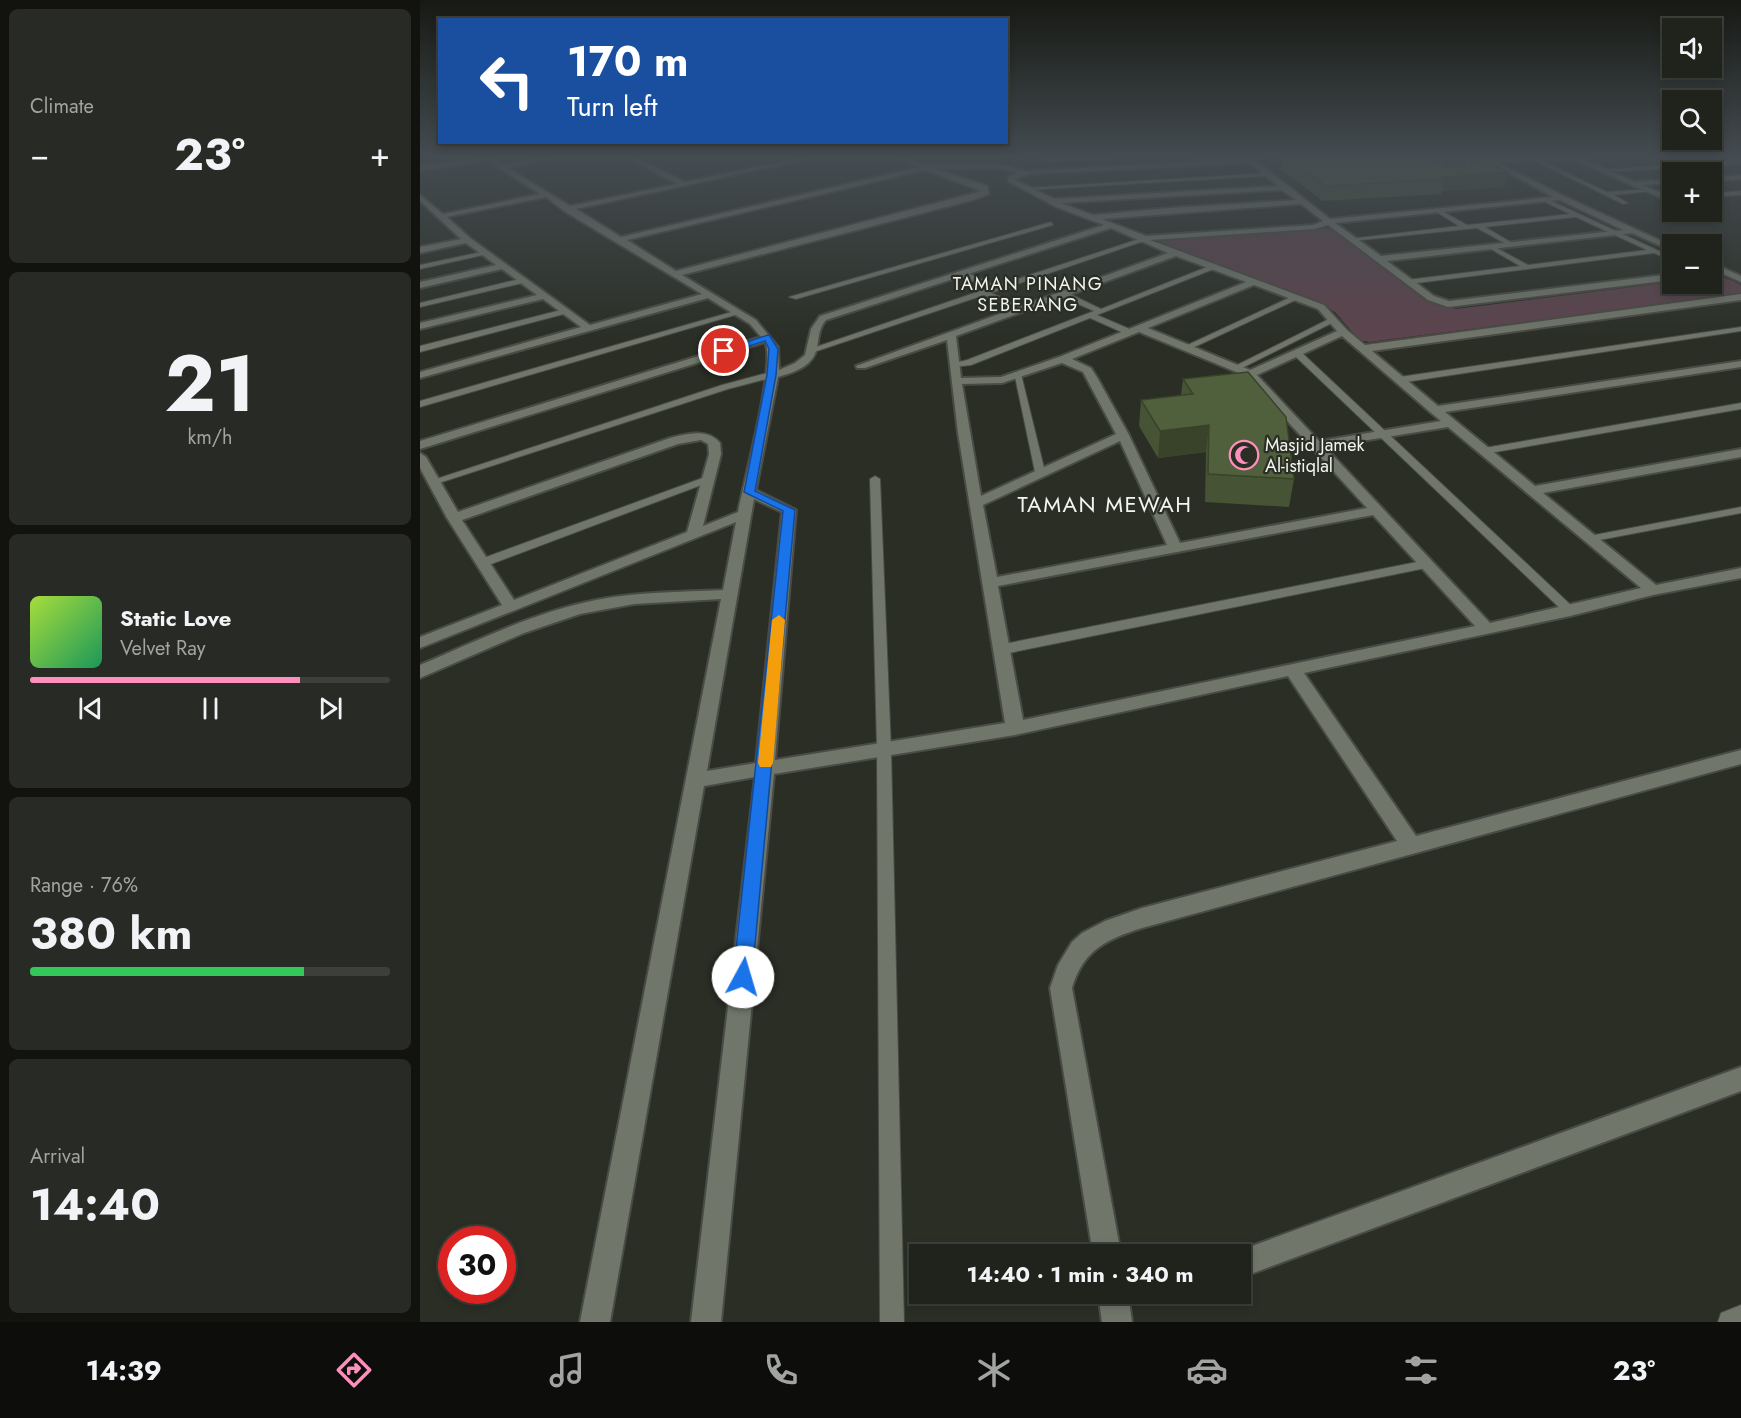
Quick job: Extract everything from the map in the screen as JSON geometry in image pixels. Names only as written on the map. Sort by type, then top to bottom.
[{"type":"street","points":[[445,218],[467,240],[588,328]]},
{"type":"street","points":[[581,218],[753,322],[768,338],[774,349],[595,1322]]},
{"type":"street","points":[[618,240],[713,218]]},
{"type":"street","points":[[674,274],[894,218]]},
{"type":"street","points":[[1094,218],[1175,253],[1321,307],[1362,349],[1653,590]]},
{"type":"street","points":[[1325,218],[1438,302],[1457,304],[1662,278]]},
{"type":"street","points":[[1143,239],[1314,227],[1330,221],[1362,218]]},
{"type":"street","points":[[1603,218],[1662,244]]},
{"type":"street","points":[[771,375],[792,369],[807,360],[814,330],[824,318],[1112,225]]},
{"type":"street","points":[[1379,259],[1632,231]]},
{"type":"street","points":[[420,250],[467,240]]},
{"type":"street","points":[[861,366],[1175,253]]},
{"type":"street","points":[[420,285],[505,266]]},
{"type":"street","points":[[1722,273],[1741,279]]},
{"type":"street","points":[[956,381],[993,381],[1063,359],[1254,282]]},
{"type":"street","points":[[420,375],[709,295]]},
{"type":"street","points":[[420,326],[545,296]]},
{"type":"street","points":[[1362,349],[1741,297]]},
{"type":"street","points":[[1134,330],[1250,374],[1487,629]]},
{"type":"street","points":[[1250,374],[1343,332]]},
{"type":"street","points":[[951,334],[956,381],[1004,649],[1015,728]]},
{"type":"street","points":[[420,445],[768,338]]},
{"type":"street","points":[[1063,359],[1087,370],[1123,435],[1175,548]]},
{"type":"street","points":[[1434,410],[1741,364]]},
{"type":"street","points":[[1315,445],[1451,423]]},
{"type":"street","points":[[976,502],[1123,435]]},
{"type":"street","points":[[454,518],[690,437],[710,438],[714,443],[715,454],[694,533]]},
{"type":"street","points":[[1532,491],[1741,453]]},
{"type":"street","points":[[420,457],[454,518],[511,607]]},
{"type":"street","points":[[706,1322],[765,770],[789,510],[749,492]]},
{"type":"street","points":[[992,583],[1376,510]]},
{"type":"street","points":[[420,644],[742,515]]},
{"type":"street","points":[[694,780],[1015,728],[1741,573]]},
{"type":"street","points":[[421,673],[554,616],[580,608],[616,602],[730,594]]},
{"type":"street","points":[[1293,670],[1412,846]]},
{"type":"street","points":[[1105,1244],[1060,988],[1065,968],[1083,945],[1107,929],[1741,757]]},
{"type":"street","points":[[1251,1260],[1741,1079]]},
{"type":"street","points":[[1115,1304],[1117,1322]]},
{"type":"lane","points":[[1451,218],[1466,226]]},
{"type":"lane","points":[[1352,239],[1550,218]]},
{"type":"lane","points":[[1583,218],[1662,255]]},
{"type":"lane","points":[[793,297],[1051,224]]},
{"type":"lane","points":[[1477,225],[1512,245]]},
{"type":"lane","points":[[811,350],[1143,239]]},
{"type":"lane","points":[[1491,247],[1527,267]]},
{"type":"lane","points":[[1409,282],[1655,251]]},
{"type":"lane","points":[[420,267],[486,253]]},
{"type":"lane","points":[[939,257],[949,262]]},
{"type":"lane","points":[[954,364],[968,363],[1215,267]]},
{"type":"lane","points":[[964,271],[997,289]]},
{"type":"lane","points":[[420,305],[524,280]]},
{"type":"lane","points":[[986,293],[1023,309]]},
{"type":"lane","points":[[1065,294],[1102,312]]},
{"type":"lane","points":[[1185,348],[1296,298]]},
{"type":"lane","points":[[420,349],[565,311]]},
{"type":"lane","points":[[420,404],[738,313]]},
{"type":"lane","points":[[1092,316],[1134,330]]},
{"type":"lane","points":[[1234,368],[1335,320]]},
{"type":"lane","points":[[1399,380],[1741,329]]},
{"type":"lane","points":[[1298,354],[1570,611]]},
{"type":"lane","points":[[1017,374],[1040,472]]},
{"type":"lane","points":[[435,481],[725,387],[771,375]]},
{"type":"lane","points":[[1484,451],[1741,406]]},
{"type":"lane","points":[[482,563],[708,479]]},
{"type":"lane","points":[[875,479],[884,749],[892,1322]]},
{"type":"lane","points":[[1590,539],[1741,510]]},
{"type":"lane","points":[[1004,649],[1427,564]]},
{"type":"lane","points":[[1730,1322],[1741,1317]]},
{"type":"shaded area","points":[[1329,228],[1434,304],[1456,309],[1662,283],[1662,294],[1722,294],[1722,278],[1741,285],[1741,294],[1369,342],[1359,340],[1335,312],[1316,301],[1157,241]]},
{"type":"building","points":[[1248,372],[1286,417],[1294,479],[1208,474],[1209,425],[1160,431],[1141,400],[1193,394],[1183,379]]},
{"type":"slow traffic","points":[[766,763],[779,620]]},
{"type":"place","name":"Masjid Jamek Al-istiqlal","points":[[1244,455]]},
{"type":"district","name":"TAMAN PINANG SEBERANG","points":[[1028,294]]},
{"type":"district","name":"TAMAN MEWAH","points":[[1105,504]]},
{"type":"route","points":[[724,351],[768,338],[774,349],[749,492],[789,510],[743,977]]}]
